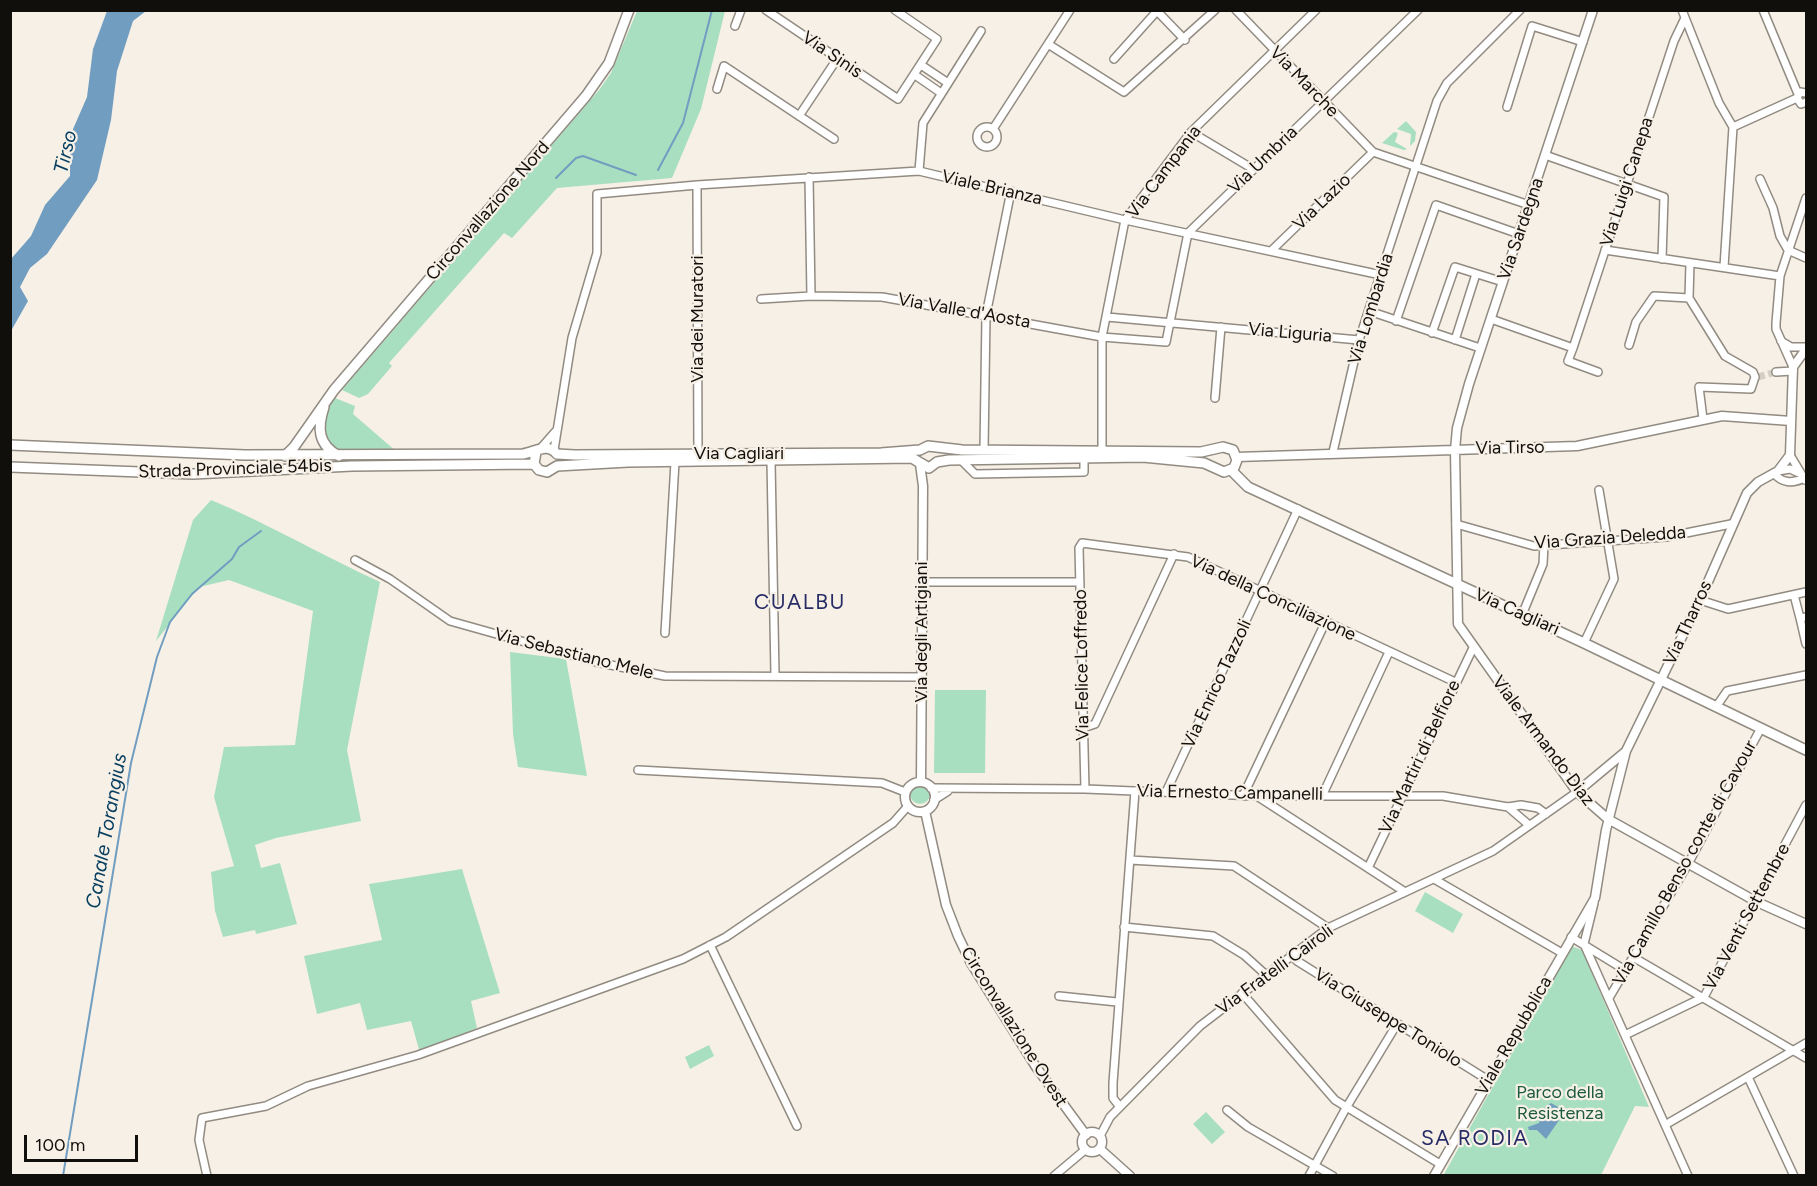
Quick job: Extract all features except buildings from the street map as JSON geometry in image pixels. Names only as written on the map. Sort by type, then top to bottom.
[{"type":"main road","name":"Circonvallazione Nord","points":[[285,456],[294,447],[327,400],[586,96],[609,63],[629,10]]},
{"type":"main road","name":"Circonvallazione Nord","points":[[327,400],[320,419],[321,438],[327,449],[341,457]]},
{"type":"main road","points":[[10,445],[341,457],[352,461]]},
{"type":"main road","name":"Via Cagliari","points":[[919,458],[928,446],[935,449],[984,450],[1217,450]]},
{"type":"main road","points":[[1230,448],[1237,457],[1236,465],[1224,472],[1215,468],[1212,461],[1217,450],[1230,448]]},
{"type":"main road","points":[[935,449],[936,464]]},
{"type":"main road","name":"Via Cagliari","points":[[352,461],[539,450],[919,458]]},
{"type":"main road","points":[[534,464],[539,450]]},
{"type":"main road","points":[[556,452],[557,466]]},
{"type":"main road","name":"Via Cagliari","points":[[919,458],[927,468],[936,464],[961,460],[1084,457],[1172,459],[1203,463],[1215,468]]},
{"type":"main road","name":"Via Cagliari","points":[[352,461],[534,464],[539,470],[547,472],[557,466],[919,458]]},
{"type":"main road","name":"Strada Provinciale 54bis","points":[[10,466],[183,474],[352,461]]},
{"type":"main road","name":"Via Cagliari","points":[[1231,470],[1248,487],[1584,643],[1806,750]]},
{"type":"street","points":[[735,26],[741,10]]},
{"type":"street","name":"Via Sinis","points":[[766,10],[898,99],[915,75]]},
{"type":"street","points":[[895,10],[937,39],[915,75],[941,93]]},
{"type":"street","points":[[993,129],[1070,10]]},
{"type":"street","points":[[1048,44],[1124,92],[1185,40],[1215,10]]},
{"type":"street","name":"Via Marche","points":[[1236,10],[1373,152]]},
{"type":"street","name":"Via Campania","points":[[1102,451],[1102,337],[1125,220],[1191,132],[1316,10]]},
{"type":"street","name":"Via Umbria","points":[[1188,233],[1418,10]]},
{"type":"street","name":"Via Sardegna","points":[[1455,524],[1455,450],[1463,402],[1593,10]]},
{"type":"street","points":[[1763,10],[1803,94],[1801,104],[1806,103]]},
{"type":"street","points":[[1114,59],[1157,11],[1185,40]]},
{"type":"street","name":"Via Lombardia","points":[[1333,452],[1359,340],[1442,91],[1515,12]]},
{"type":"street","points":[[1684,14],[1719,103],[1733,127],[1724,267]]},
{"type":"street","name":"Via Luigi Canepa","points":[[1573,348],[1684,14]]},
{"type":"street","points":[[1507,107],[1532,26],[1583,42]]},
{"type":"street","points":[[919,171],[923,123],[981,31]]},
{"type":"street","points":[[799,116],[837,58]]},
{"type":"street","points":[[921,65],[948,83]]},
{"type":"street","points":[[717,88],[724,66],[834,139]]},
{"type":"street","points":[[1733,127],[1803,94]]},
{"type":"street","points":[[1191,132],[1253,169]]},
{"type":"street","points":[[1373,152],[1529,205]]},
{"type":"street","name":"Via Lazio","points":[[1272,251],[1373,152]]},
{"type":"street","points":[[1545,155],[1664,197],[1662,259]]},
{"type":"street","name":"Viale Brianza","points":[[555,432],[572,338],[595,263],[598,241],[597,194],[809,177],[919,171],[1011,191],[1125,220],[1381,275]]},
{"type":"street","points":[[809,177],[811,296]]},
{"type":"street","points":[[1760,180],[1773,207],[1780,236],[1788,250],[1806,258]]},
{"type":"street","name":"Via dei Muratori","points":[[697,185],[698,454]]},
{"type":"street","points":[[984,450],[986,315],[1011,191]]},
{"type":"street","points":[[1804,479],[1790,455],[1793,369],[1776,329],[1780,276],[1806,198]]},
{"type":"street","points":[[1396,321],[1436,205],[1519,234]]},
{"type":"street","points":[[1170,323],[1188,233]]},
{"type":"street","points":[[1605,250],[1780,276]]},
{"type":"street","points":[[1690,263],[1689,298],[1725,356],[1753,372],[1756,377],[1751,389],[1699,387],[1703,419]]},
{"type":"street","points":[[1432,333],[1455,267],[1503,282]]},
{"type":"street","points":[[1455,340],[1476,274]]},
{"type":"street","name":"Via Valle d'Aosta","points":[[761,299],[811,296],[882,297],[1102,337],[1166,342],[1170,323]]},
{"type":"street","points":[[1629,345],[1636,322],[1654,296],[1689,298]]},
{"type":"street","points":[[1369,311],[1480,348]]},
{"type":"street","name":"Via Liguria","points":[[1107,317],[1359,340]]},
{"type":"street","points":[[1491,319],[1573,348],[1568,362],[1598,372]]},
{"type":"street","points":[[1215,398],[1221,327]]},
{"type":"street","points":[[1776,372],[1793,369],[1806,348],[1791,347],[1781,341]]},
{"type":"street","name":"Via Tirso","points":[[1237,457],[1333,452],[1577,446],[1703,419],[1743,417],[1791,421]]},
{"type":"street","points":[[539,450],[555,432]]},
{"type":"street","points":[[555,432],[556,452]]},
{"type":"street","points":[[1776,472],[1790,455]]},
{"type":"street","points":[[961,460],[975,474],[1073,473],[1084,472],[1084,457]]},
{"type":"street","name":"Via degli Artigiani","points":[[919,458],[922,482],[921,782]]},
{"type":"street","points":[[771,461],[775,675]]},
{"type":"street","name":"Via Cagliari","points":[[665,633],[675,462]]},
{"type":"street","points":[[922,482],[936,464]]},
{"type":"street","points":[[1776,472],[1793,470],[1804,479]]},
{"type":"street","points":[[1776,472],[1778,478],[1791,482],[1804,479]]},
{"type":"street","name":"Via Tharros","points":[[1608,819],[1626,751],[1700,600],[1746,493],[1776,472]]},
{"type":"street","points":[[1584,643],[1614,579],[1599,490]]},
{"type":"street","name":"Via Enrico Tazzoli","points":[[1166,792],[1298,510]]},
{"type":"street","name":"Via Grazia Deledda","points":[[1455,524],[1534,546],[1666,537],[1731,524]]},
{"type":"street","name":"Viale Armando Diaz","points":[[1455,524],[1458,624],[1577,792],[1608,819],[1757,902],[1806,924]]},
{"type":"street","name":"Via della Conciliazione","points":[[1084,543],[1188,557],[1324,623],[1455,682]]},
{"type":"street","name":"Via Felice Loffredo","points":[[1084,543],[1079,548],[1085,789]]},
{"type":"street","points":[[1522,615],[1543,564],[1544,545]]},
{"type":"street","points":[[1083,728],[1095,724],[1174,554]]},
{"type":"street","name":"Via Sebastiano Mele","points":[[355,560],[390,579],[450,621],[596,662],[665,676],[922,677]]},
{"type":"street","points":[[922,582],[1080,582]]},
{"type":"street","points":[[1700,600],[1728,609],[1806,592]]},
{"type":"street","points":[[1794,595],[1803,618],[1806,645]]},
{"type":"street","points":[[1243,795],[1324,623]]},
{"type":"street","name":"Via Martiri di Belfiore","points":[[1368,868],[1473,648]]},
{"type":"street","points":[[1323,794],[1389,652]]},
{"type":"street","points":[[1716,707],[1727,691],[1806,675]]},
{"type":"street","name":"Via Camillo Benso conte di Cavour","points":[[1609,998],[1688,864],[1761,728]]},
{"type":"street","name":"Via Tharros","points":[[1577,792],[1626,751]]},
{"type":"street","points":[[1611,764],[1618,764],[1621,770]]},
{"type":"street","points":[[639,770],[882,783],[905,792]]},
{"type":"street","points":[[921,782],[911,784],[905,792],[908,806],[916,811],[925,811],[934,800],[951,790]]},
{"type":"street","name":"Via Ernesto Campanelli","points":[[921,782],[932,788],[951,790],[1085,789],[1257,796],[1323,794],[1465,797],[1508,807],[1521,805],[1538,808],[1546,814]]},
{"type":"street","points":[[932,788],[934,800]]},
{"type":"street","points":[[1120,1107],[1113,1098],[1117,1002],[1135,791]]},
{"type":"street","name":"Via Fratelli Cairoli","points":[[1100,1136],[1110,1117],[1200,1026],[1291,954],[1328,928],[1493,851],[1577,792]]},
{"type":"street","points":[[1257,796],[1405,891]]},
{"type":"street","name":"Via Venti Settembre","points":[[1704,997],[1757,902],[1806,805]]},
{"type":"street","points":[[207,1176],[199,1140],[202,1118],[266,1106],[308,1086],[418,1055],[683,959],[726,938],[893,823],[908,806]]},
{"type":"street","name":"Via Ernesto Campanelli","points":[[1508,807],[1529,825]]},
{"type":"street","name":"Circonvallazione Ovest","points":[[925,811],[946,905],[957,936],[1036,1067],[1086,1135]]},
{"type":"street","name":"Viale Repubblica","points":[[1584,944],[1595,898],[1608,819]]},
{"type":"street","points":[[1130,860],[1234,866],[1328,928]]},
{"type":"street","points":[[1434,879],[1562,953]]},
{"type":"street","name":"Viale Repubblica","points":[[1434,1176],[1595,898]]},
{"type":"street","points":[[1124,927],[1213,936],[1244,955],[1265,974]]},
{"type":"street","points":[[1571,937],[1625,970]]},
{"type":"street","points":[[1584,944],[1688,1176]]},
{"type":"street","points":[[710,945],[797,1126]]},
{"type":"street","name":"Via Giuseppe Toniolo","points":[[1291,954],[1297,962],[1488,1080]]},
{"type":"street","points":[[1593,963],[1601,956]]},
{"type":"street","points":[[1633,957],[1806,1058]]},
{"type":"street","points":[[1242,993],[1335,1100],[1440,1164]]},
{"type":"street","points":[[1059,996],[1117,1002]]},
{"type":"street","points":[[1625,1035],[1704,997]]},
{"type":"street","points":[[1309,1176],[1346,1108],[1397,1024]]},
{"type":"street","points":[[1665,1125],[1806,1043]]},
{"type":"street","points":[[1749,1077],[1794,1176]]},
{"type":"street","points":[[1227,1110],[1248,1127],[1333,1176]]},
{"type":"street","points":[[1092,1132],[1100,1136],[1102,1143],[1100,1149],[1092,1152],[1086,1149],[1083,1143],[1086,1135],[1092,1132]]},
{"type":"street","points":[[1054,1176],[1086,1149]]},
{"type":"street","points":[[1100,1149],[1130,1176]]},
{"type":"green space","points":[[637,11],[725,11],[701,109],[672,178],[557,188],[512,238],[504,233],[389,363],[392,366],[368,394],[359,398],[342,390],[599,90],[611,73]]},
{"type":"green space","points":[[1406,121],[1416,132],[1415,141],[1410,146],[1411,134],[1397,129]]},
{"type":"green space","points":[[1394,132],[1398,133],[1395,142],[1407,149],[1382,143]]},
{"type":"green space","points":[[335,398],[355,406],[353,414],[397,452],[349,453],[329,445],[324,436],[324,423],[326,412]]},
{"type":"green space","points":[[211,500],[380,582],[347,750],[361,821],[276,838],[255,845],[261,868],[280,863],[297,924],[256,934],[255,930],[223,937],[215,911],[211,872],[234,866],[214,797],[224,747],[295,745],[313,611],[229,580],[199,587],[156,641],[193,520]]},
{"type":"green space","points":[[510,652],[566,659],[587,776],[518,767],[513,734]]},
{"type":"green space","points":[[935,690],[986,690],[985,773],[934,773]]},
{"type":"green space","points":[[916,784],[924,784],[930,790],[930,798],[924,804],[916,804],[910,798],[910,790]]},
{"type":"green space","points":[[462,869],[500,993],[471,1001],[477,1028],[420,1053],[411,1021],[367,1030],[360,1003],[317,1014],[304,956],[382,940],[369,884]]},
{"type":"green space","points":[[1425,892],[1463,914],[1453,933],[1415,911]]},
{"type":"green space","name":"Parco della Resistenza","points":[[1571,946],[1582,950],[1649,1107],[1635,1106],[1601,1175],[1443,1176]]},
{"type":"green space","points":[[709,1045],[714,1056],[690,1069],[685,1057]]},
{"type":"green space","points":[[1206,1112],[1225,1132],[1212,1144],[1193,1124]]},
{"type":"water","points":[[107,11],[146,11],[133,21],[117,71],[111,120],[97,180],[47,254],[30,268],[20,287],[28,301],[11,331],[11,259],[31,236],[45,205],[70,176],[70,136],[87,97],[93,49]]},
{"type":"water","points":[[1551,1103],[1558,1107],[1562,1116],[1546,1139],[1537,1130],[1529,1130],[1528,1127],[1539,1123],[1545,1107]]},
{"type":"waterway","name":"Canale Torangius","points":[[658,170],[683,123],[712,10]]},
{"type":"waterway","name":"Canale Torangius","points":[[556,178],[576,158],[583,156],[636,175]]},
{"type":"waterway","name":"Canale Torangius","points":[[63,1176],[131,763],[157,657],[170,622],[192,594],[232,559],[239,547],[261,531]]},
{"type":"tunnel","points":[[1758,377],[1776,372]]},
{"type":"district","name":"CUALBU","points":[[800,603]]},
{"type":"district","name":"SA RODIA","points":[[1475,1139]]},
{"type":"water label","name":"Tirso","points":[[66,152]]}]
